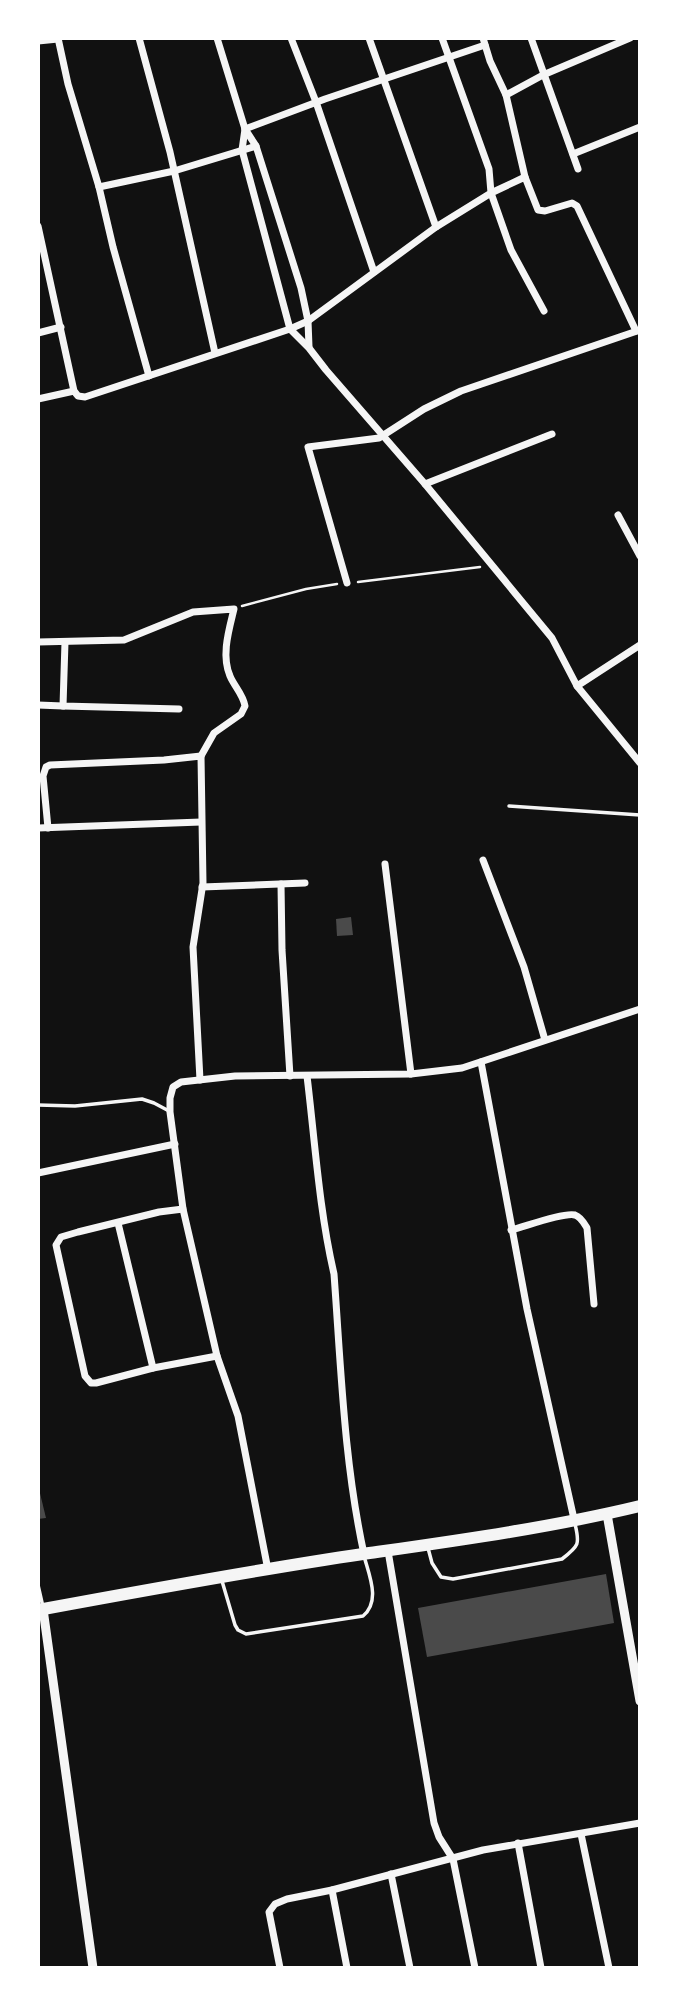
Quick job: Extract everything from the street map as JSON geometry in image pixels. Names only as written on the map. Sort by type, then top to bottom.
[{"type":"highway","points":[[41,1609],[364,1554],[428,1546],[639,1506]]},
{"type":"street","points":[[139,38],[174,172],[215,353]]},
{"type":"street","points":[[217,38],[244,129],[256,146],[301,288],[308,321],[309,348]]},
{"type":"street","points":[[291,38],[316,102],[374,272]]},
{"type":"street","points":[[369,38],[436,227]]},
{"type":"street","points":[[442,38],[489,169],[492,193],[511,250],[544,310]]},
{"type":"street","points":[[531,38],[578,169]]},
{"type":"street","points":[[506,95],[543,75],[630,38]]},
{"type":"street","points":[[38,41],[58,39],[149,376]]},
{"type":"street","points":[[244,129],[449,57],[484,42],[506,95],[525,177],[538,210],[545,211],[572,203],[577,206],[638,331],[461,391],[416,413],[383,436],[307,447],[347,583]]},
{"type":"street","points":[[573,154],[639,127]]},
{"type":"street","points":[[244,129],[242,150],[290,330],[309,348],[348,397],[494,565],[552,638],[577,686],[639,763]]},
{"type":"street","points":[[99,187],[174,172],[256,146]]},
{"type":"street","points":[[38,226],[43,263],[61,327],[74,391],[78,396],[85,397],[290,330],[308,321],[436,227],[492,193],[525,177]]},
{"type":"street","points":[[38,333],[61,327]]},
{"type":"street","points":[[38,399],[74,391]]},
{"type":"street","points":[[425,484],[552,434]]},
{"type":"street","points":[[618,515],[639,556]]},
{"type":"street","points":[[38,642],[124,640],[193,612],[234,609],[229,627],[227,665],[231,679],[244,701],[244,709],[214,733],[201,756],[202,887],[193,947],[201,1080]]},
{"type":"street","points":[[63,706],[65,642]]},
{"type":"street","points":[[577,686],[639,645]]},
{"type":"street","points":[[38,705],[179,709]]},
{"type":"street","points":[[48,828],[43,776],[46,767],[50,765],[201,756]]},
{"type":"street","points":[[38,828],[201,822]]},
{"type":"street","points":[[483,860],[524,967],[545,1040]]},
{"type":"street","points":[[385,864],[411,1074]]},
{"type":"street","points":[[202,887],[305,883]]},
{"type":"street","points":[[281,884],[290,1076]]},
{"type":"street","points":[[268,1570],[238,1416],[217,1356],[183,1209],[170,1112],[173,1087],[181,1082],[235,1076],[411,1074],[463,1069],[639,1009]]},
{"type":"street","points":[[481,1062],[511,1230],[574,1519]]},
{"type":"street","points":[[307,1076],[329,1253],[334,1274],[345,1433],[354,1506],[364,1554]]},
{"type":"street","points":[[38,1172],[175,1144]]},
{"type":"street","points":[[183,1209],[159,1212],[61,1237],[55,1245],[85,1376],[91,1383],[96,1384],[153,1368],[217,1356]]},
{"type":"street","points":[[511,1230],[565,1215],[575,1215],[582,1220],[587,1228],[594,1304]]},
{"type":"street","points":[[117,1223],[153,1368]]},
{"type":"street","points":[[607,1514],[639,1701]]},
{"type":"street","points":[[388,1551],[434,1823],[439,1837],[453,1859],[475,1968]]},
{"type":"street","points":[[41,1609],[93,1968]]},
{"type":"street","points":[[280,1968],[269,1912],[275,1904],[287,1899],[332,1890],[483,1850],[639,1823]]},
{"type":"street","points":[[581,1834],[609,1968]]},
{"type":"street","points":[[518,1843],[541,1968]]},
{"type":"street","points":[[391,1874],[410,1968]]},
{"type":"street","points":[[332,1890],[347,1968]]},
{"type":"lane","points":[[509,806],[639,815]]},
{"type":"lane","points":[[38,1105],[75,1106],[142,1099],[170,1112]]},
{"type":"lane","points":[[428,1546],[432,1563],[441,1577],[453,1579],[562,1559],[579,1540],[574,1519]]},
{"type":"lane","points":[[221,1578],[235,1625],[246,1634],[363,1616],[370,1610],[373,1598],[364,1554]]},
{"type":"lane","points":[[38,1585],[41,1609]]},
{"type":"path","points":[[234,609],[306,589],[494,565]]},
{"type":"building","points":[[351,917],[353,935],[337,936],[336,919]]},
{"type":"building","points":[[38,1485],[46,1518],[38,1519]]},
{"type":"building","points":[[606,1574],[614,1623],[427,1657],[418,1608]]}]
